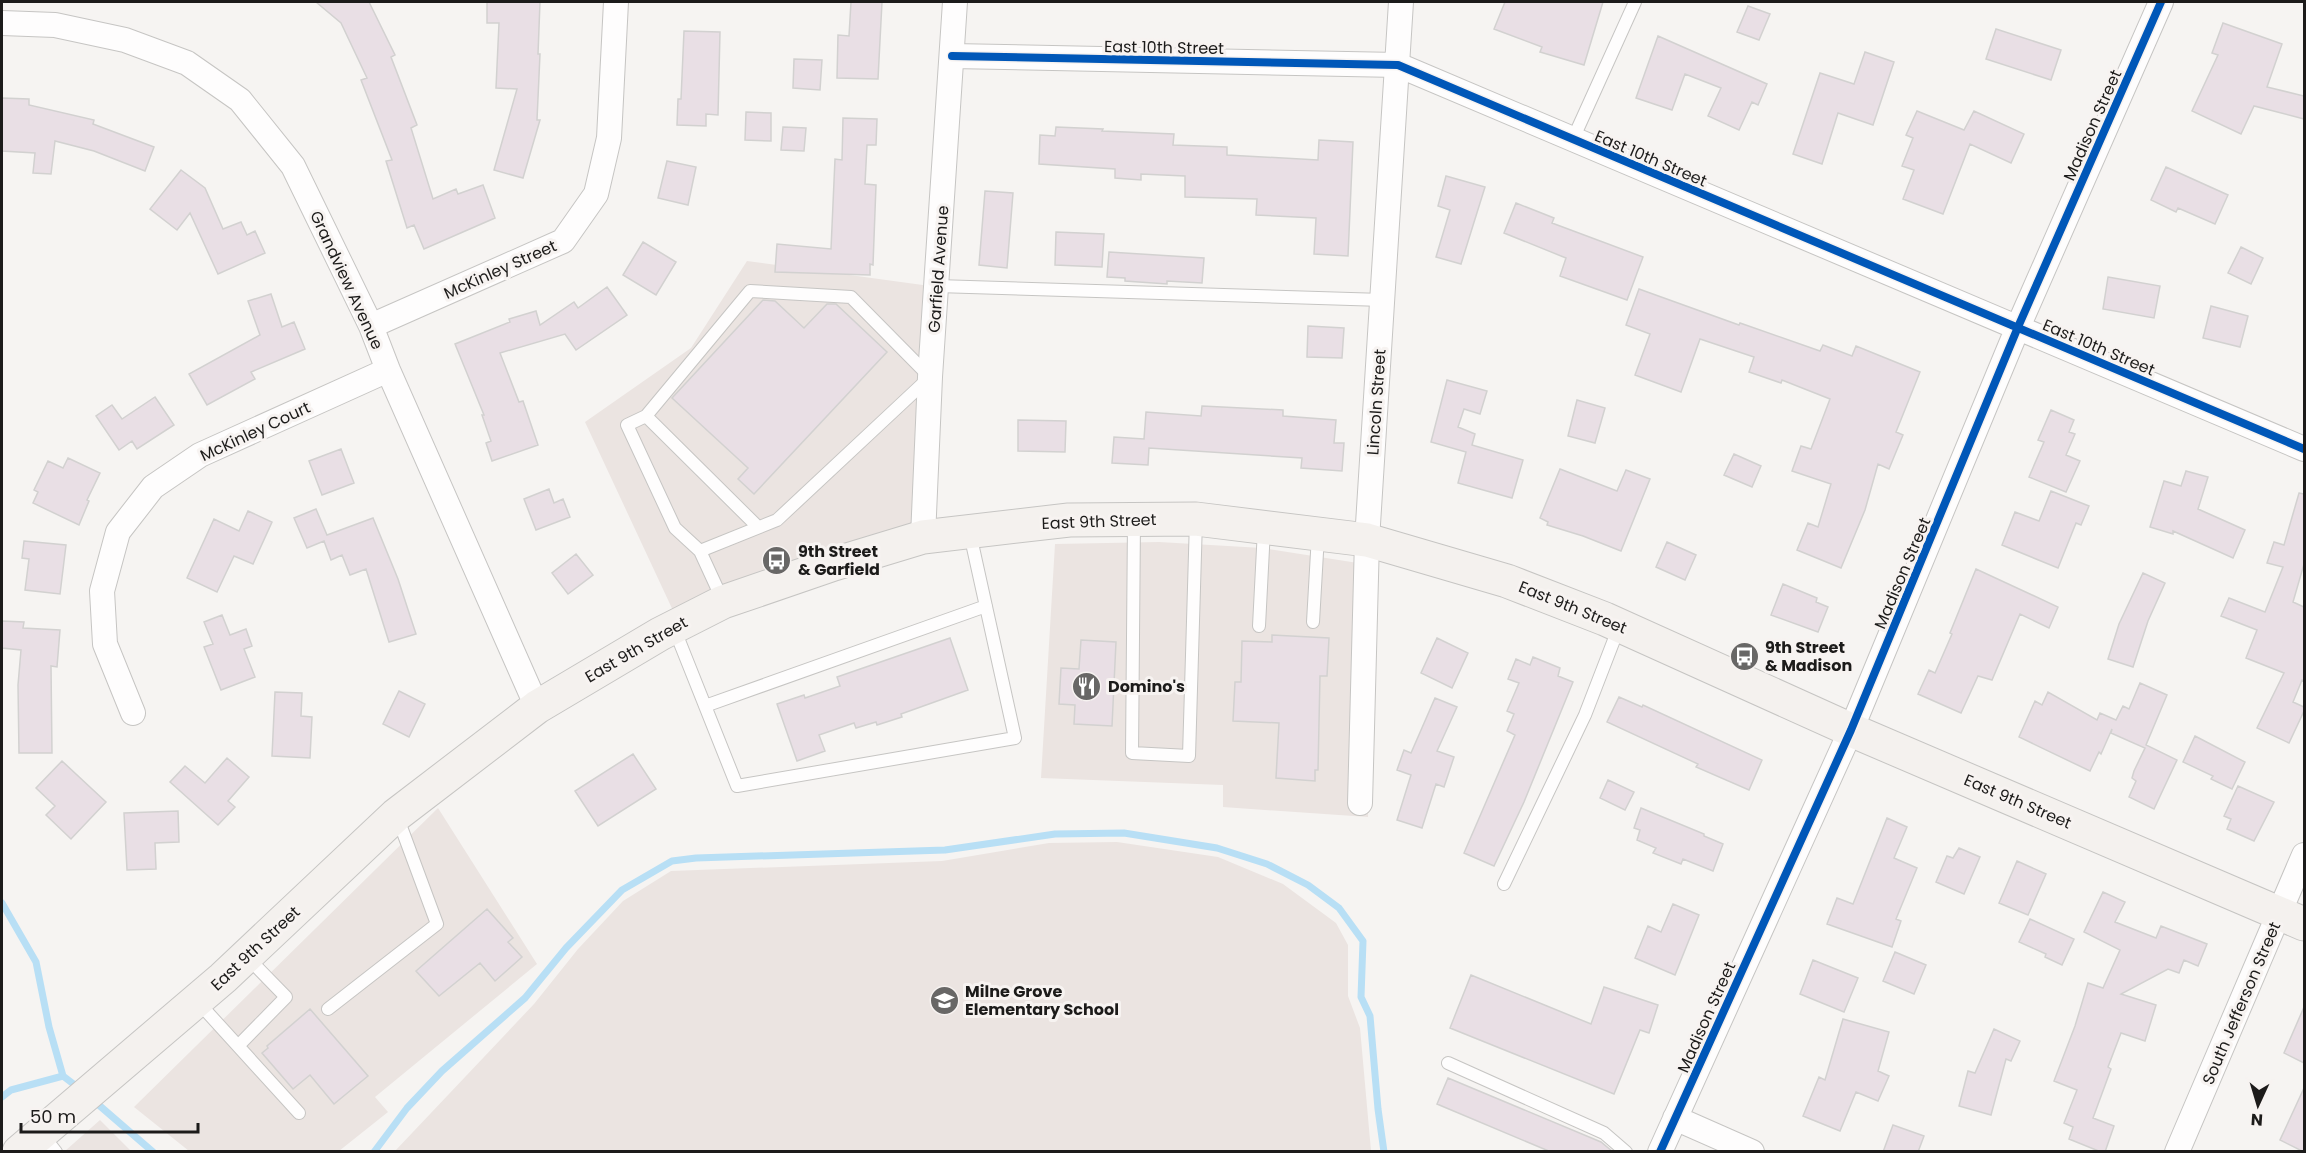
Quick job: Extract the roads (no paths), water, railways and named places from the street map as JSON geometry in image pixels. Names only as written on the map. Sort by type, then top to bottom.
[{"type":"main road","name":"East 9th Street","points":[[39,1145],[132,1056],[246,957],[396,815],[537,707],[674,627],[723,602],[834,564],[923,537],[1069,520],[1196,519],[1367,540],[1507,581],[1620,626],[1851,730],[2292,919]]},
{"type":"street","name":"McKinley Street","points":[[371,326],[563,241],[596,194],[602,171],[609,138],[616,2]]},
{"type":"street","name":"Garfield Avenue","points":[[923,537],[930,377],[955,2]]},
{"type":"street","name":"Lincoln Street","points":[[1360,802],[1367,540],[1401,2]]},
{"type":"street","name":"Madison Street","points":[[1660,1152],[1851,730],[2018,327],[2161,2]]},
{"type":"street","name":"Grandview Avenue","points":[[2,23],[55,25],[125,40],[187,63],[240,100],[293,166],[371,326],[388,370],[537,707]]},
{"type":"street","name":"East 10th Street","points":[[952,56],[1398,65],[2304,449]]},
{"type":"street","name":"McKinley Court","points":[[133,713],[105,644],[102,591],[118,532],[153,487],[200,455],[388,370]]},
{"type":"street","name":"South Jefferson Street","points":[[2177,1152],[2292,919],[2304,855]]},
{"type":"street","points":[[1675,1118],[1752,1152]]},
{"type":"lane","points":[[1573,140],[1635,2]]},
{"type":"lane","points":[[936,286],[1383,300]]},
{"type":"lane","points":[[700,551],[777,520],[930,377],[851,297],[750,291],[646,416],[627,425],[675,528],[700,551],[723,602]]},
{"type":"lane","points":[[646,416],[758,527]]},
{"type":"lane","points":[[1134,519],[1132,753],[1189,756],[1196,519]]},
{"type":"lane","points":[[1259,626],[1264,528]]},
{"type":"lane","points":[[674,627],[737,786],[1015,738],[969,531]]},
{"type":"lane","points":[[1313,622],[1318,534]]},
{"type":"lane","points":[[705,706],[987,606]]},
{"type":"lane","points":[[1504,885],[1585,715],[1620,626]]},
{"type":"lane","points":[[328,1009],[437,924],[396,815]]},
{"type":"lane","points":[[238,1046],[286,997],[246,957]]},
{"type":"lane","points":[[197,1001],[299,1113]]},
{"type":"lane","points":[[1448,1063],[1604,1133],[1626,1152]]},
{"type":"waterway","points":[[374,1152],[407,1108],[442,1071],[525,998],[566,948],[622,890],[672,861],[696,858],[945,850],[1055,834],[1124,833],[1217,848],[1267,864],[1308,885],[1339,908],[1363,941],[1361,997],[1370,1016],[1384,1152]]},
{"type":"waterway","points":[[2,903],[36,962],[49,1027],[63,1076],[80,1089]]},
{"type":"waterway","points":[[2,1097],[11,1090],[63,1076]]},
{"type":"waterway","points":[[93,1100],[153,1152]]},
{"type":"place","name":"9th Street & Garfield","points":[[777,560]]},
{"type":"place","name":"9th Street & Madison","points":[[1744,656]]},
{"type":"place","name":"Domino's","points":[[1087,686]]},
{"type":"place","name":"Milne Grove Elementary School","points":[[944,1000]]}]
